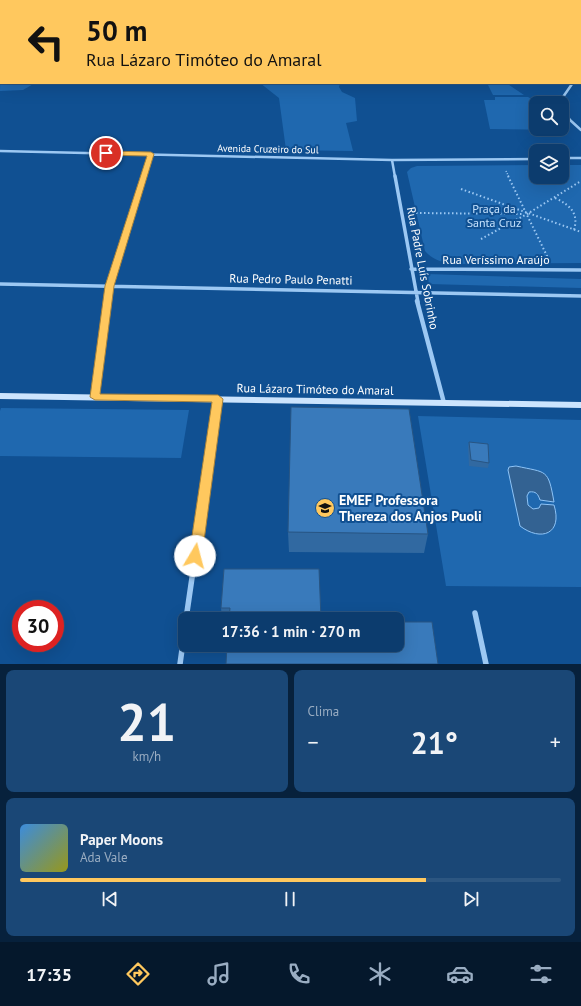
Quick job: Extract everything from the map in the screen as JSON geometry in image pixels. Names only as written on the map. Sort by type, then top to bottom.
[{"type":"main road","name":"Rua Lázaro Timóteo do Amaral","points":[[0,396],[581,405]]},
{"type":"street","points":[[564,96],[572,84]]},
{"type":"street","points":[[569,118],[581,130]]},
{"type":"street","name":"Avenida Cruzeiro do Sul","points":[[0,151],[392,160],[529,159]]},
{"type":"street","points":[[95,397],[110,286],[151,154]]},
{"type":"street","points":[[569,158],[581,158]]},
{"type":"street","name":"Rua Padre Luís Sobrinho","points":[[392,160],[415,292],[444,403]]},
{"type":"street","name":"Rua Veríssimo Araújo","points":[[411,269],[581,270]]},
{"type":"street","name":"Rua Pedro Paulo Penatti","points":[[0,284],[581,296]]},
{"type":"street","points":[[187,612],[218,399]]},
{"type":"street","points":[[475,613],[486,664]]},
{"type":"street","points":[[180,664],[182,652]]},
{"type":"path","points":[[503,165],[551,264]]},
{"type":"path","points":[[481,239],[555,198],[581,181]]},
{"type":"path","points":[[461,189],[527,214],[581,232]]},
{"type":"path","points":[[555,198],[568,204],[578,216],[578,222],[574,230]]},
{"type":"path","points":[[416,213],[527,214]]},
{"type":"green space","points":[[0,84],[33,84],[23,90],[0,91]]},
{"type":"green space","points":[[261,84],[340,84],[339,87],[342,92],[355,98],[357,121],[346,123],[353,151],[286,150],[279,98]]},
{"type":"green space","points":[[488,84],[508,84],[524,95],[493,95]]},
{"type":"green space","points":[[495,97],[529,98],[529,130],[490,129],[484,100],[495,100]]},
{"type":"green space","name":"Praça da Santa Cruz","points":[[529,165],[529,184],[569,184],[569,165],[581,165],[581,263],[453,264],[431,257],[425,251],[407,172],[411,168],[417,166]]},
{"type":"green space","points":[[427,274],[581,279],[581,288],[429,284]]},
{"type":"green space","points":[[1,408],[189,410],[181,458],[0,456]]},
{"type":"green space","points":[[418,416],[581,420],[581,587],[446,586]]},
{"type":"shaded area","points":[[516,466],[540,472],[548,478],[554,502],[540,500],[533,492],[529,492],[527,496],[528,505],[533,509],[539,508],[541,504],[554,505],[556,515],[555,523],[553,529],[548,532],[535,534],[520,526],[508,470],[509,467]]},
{"type":"building","points":[[291,407],[409,409],[428,534],[288,532]]},
{"type":"building","points":[[469,442],[488,444],[489,463],[471,460]]},
{"type":"building","points":[[224,569],[319,569],[321,612],[230,612],[230,608],[221,608]]},
{"type":"building","points":[[404,622],[432,622],[438,664],[226,664],[227,652],[404,652]]},
{"type":"place","name":"EMEF Professora Thereza dos Anjos Puoli","points":[[325,508]]},
{"type":"route","points":[[106,153],[151,154],[110,286],[95,397],[218,399],[195,556]]}]
